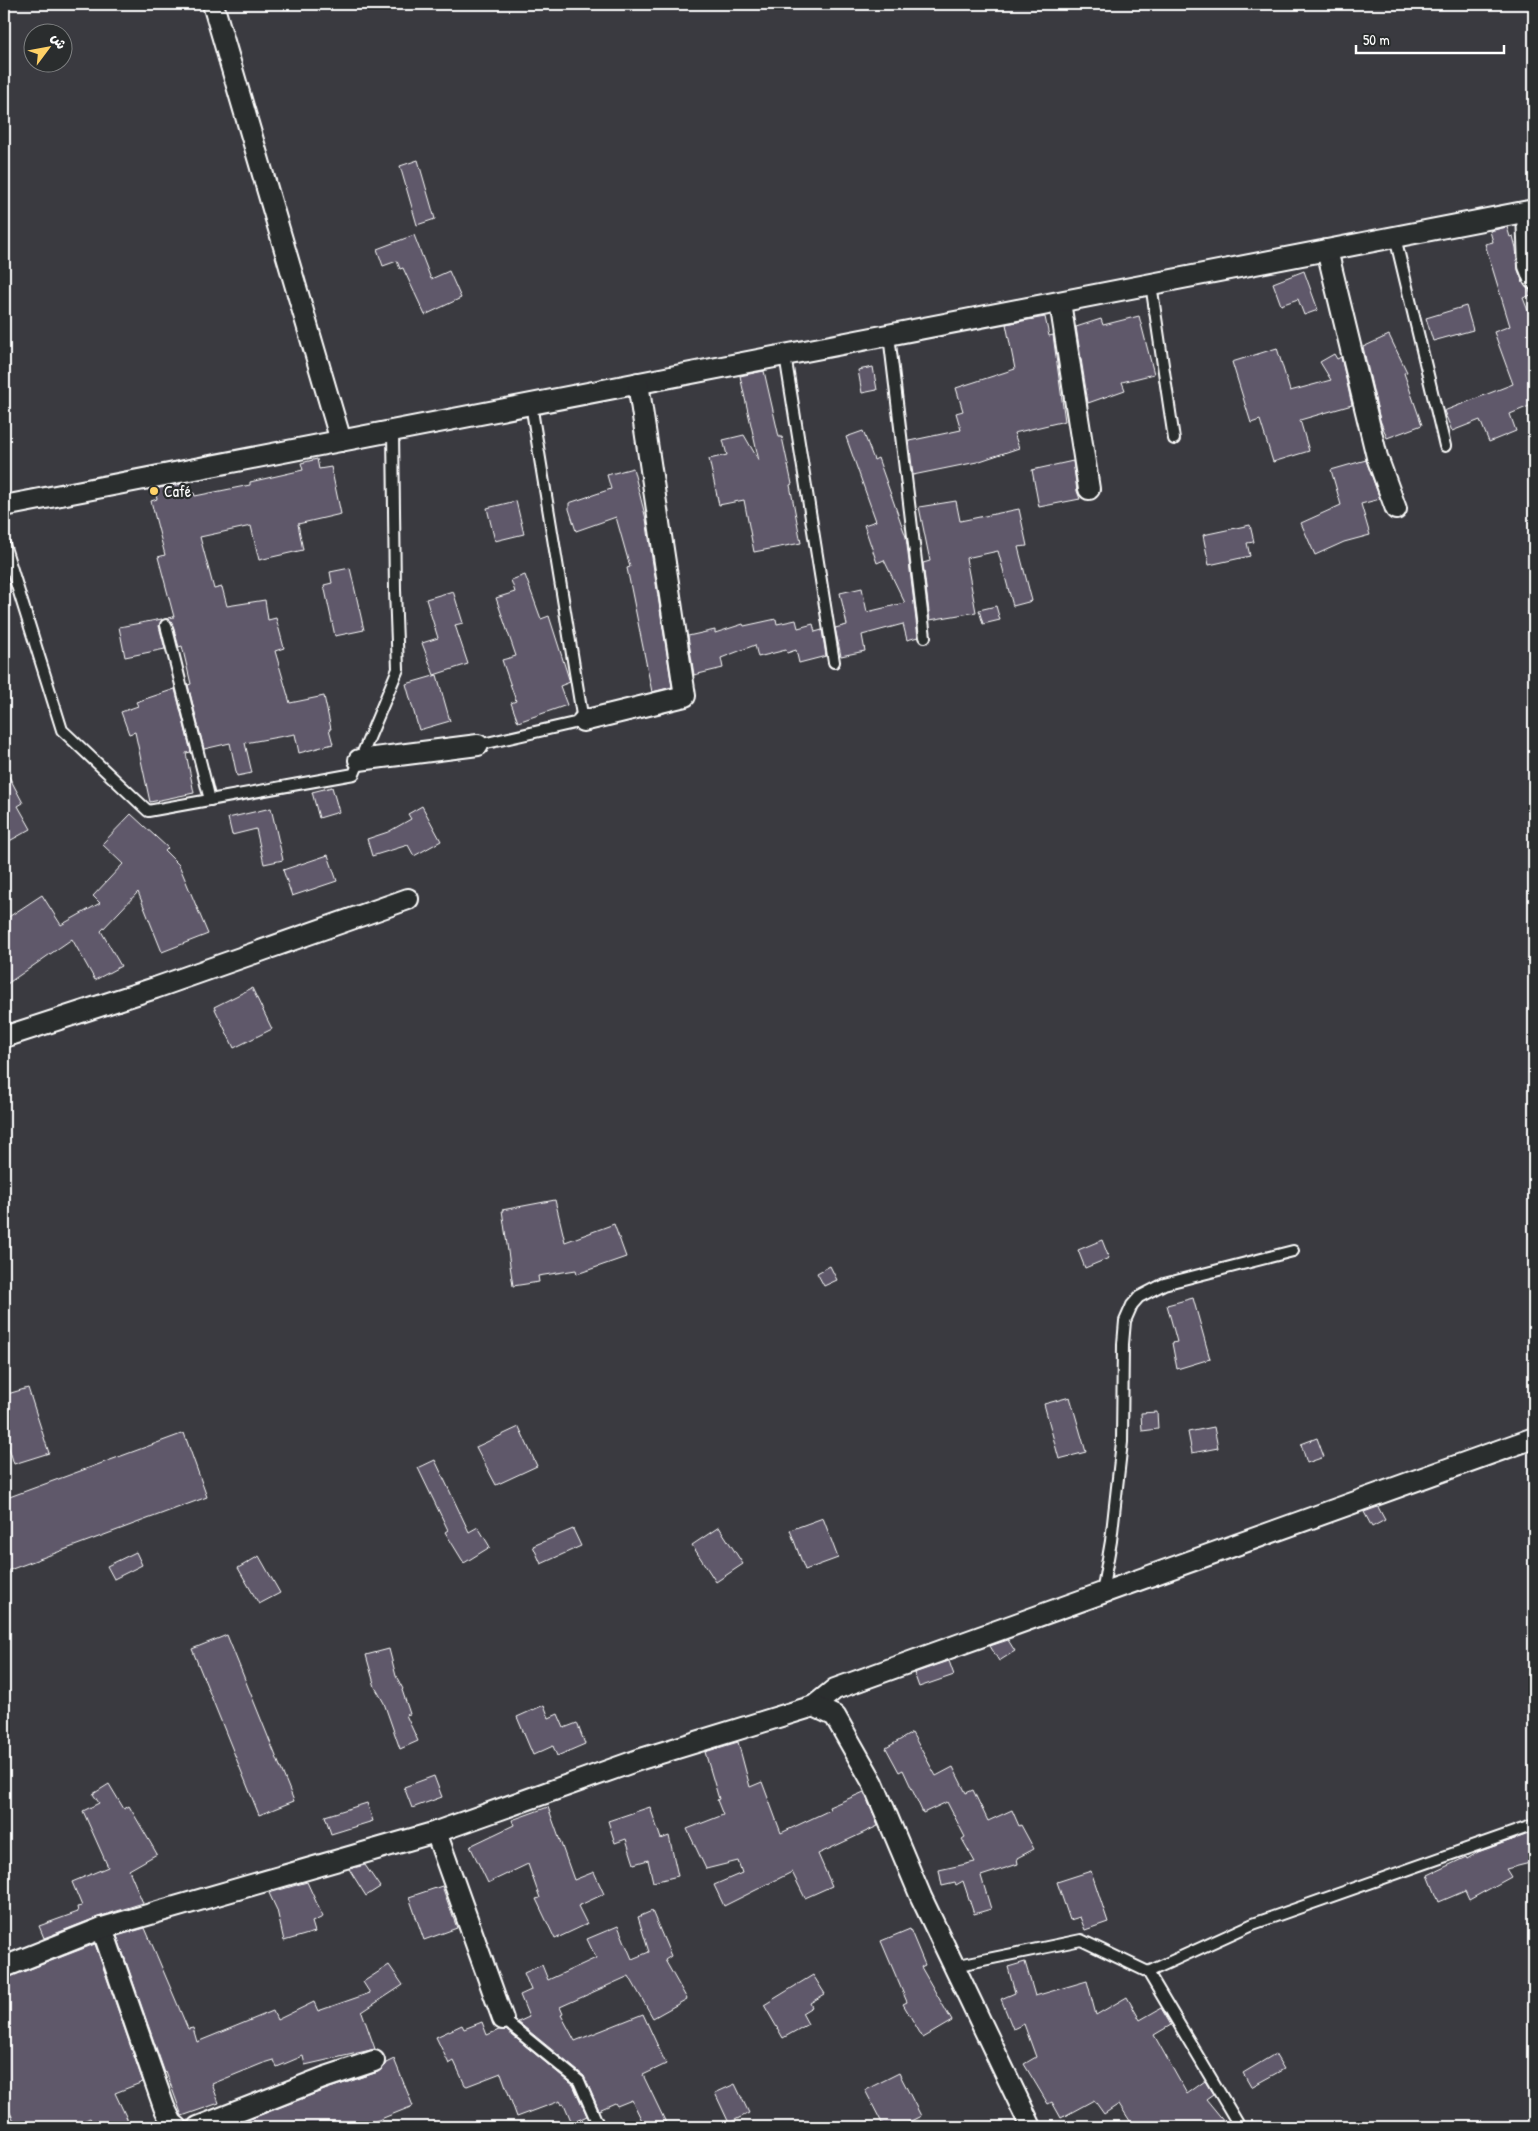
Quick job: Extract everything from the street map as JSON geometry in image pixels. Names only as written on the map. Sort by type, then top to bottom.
[{"type":"street","points":[[213,4],[341,441]]},
{"type":"street","points":[[4,506],[1531,211],[1530,266],[1534,279]]},
{"type":"street","points":[[1327,250],[1377,457],[1396,508]]},
{"type":"street","points":[[1060,302],[1089,489]]},
{"type":"street","points":[[583,721],[685,696],[638,383]]},
{"type":"street","points":[[359,760],[478,745]]},
{"type":"street","points":[[4,1037],[155,988],[408,899]]},
{"type":"street","points":[[4,1967],[102,1928],[436,1832],[641,1759],[814,1706],[835,1689],[1534,1438]]},
{"type":"street","points":[[814,1706],[835,1716],[873,1783],[922,1898],[1031,2127]]},
{"type":"street","points":[[436,1832],[503,2019]]},
{"type":"street","points":[[102,1928],[172,2126]]},
{"type":"street","points":[[198,2127],[323,2078],[374,2061]]},
{"type":"lane","points":[[1395,237],[1445,446]]},
{"type":"lane","points":[[1151,284],[1174,439]]},
{"type":"lane","points":[[889,335],[925,636]]},
{"type":"lane","points":[[786,355],[834,662]]},
{"type":"lane","points":[[478,745],[583,721],[531,404]]},
{"type":"lane","points":[[4,544],[62,730],[148,810],[354,774],[398,669],[393,431]]},
{"type":"lane","points":[[166,625],[210,800]]},
{"type":"lane","points":[[1102,1594],[1111,1541],[1122,1442],[1125,1321],[1132,1305],[1139,1297],[1164,1284],[1293,1251]]},
{"type":"lane","points":[[1148,1972],[1253,1924],[1534,1825]]},
{"type":"lane","points":[[954,1966],[1081,1940],[1148,1972],[1240,2127]]},
{"type":"lane","points":[[503,2019],[579,2081],[599,2127]]},
{"type":"building","points":[[418,160],[435,219],[417,225],[400,166]]},
{"type":"building","points":[[1507,227],[1510,237],[1513,236],[1518,270],[1523,283],[1531,295],[1523,298],[1534,326],[1534,404],[1510,414],[1516,431],[1489,442],[1480,420],[1452,431],[1444,411],[1513,384],[1494,332],[1510,326],[1485,244],[1493,242],[1490,231]]},
{"type":"building","points":[[414,235],[431,279],[449,271],[461,298],[425,315],[403,268],[400,269],[397,261],[383,266],[377,249]]},
{"type":"building","points":[[1304,271],[1318,310],[1304,315],[1298,299],[1281,305],[1273,283]]},
{"type":"building","points":[[1466,306],[1473,330],[1433,341],[1426,318]]},
{"type":"building","points":[[1139,316],[1154,374],[1122,382],[1125,390],[1088,403],[1076,327],[1101,319],[1103,325]]},
{"type":"building","points":[[1045,317],[1049,336],[1053,335],[1065,421],[1014,433],[1019,448],[977,462],[913,475],[909,441],[961,430],[956,413],[963,411],[956,388],[1015,369],[1006,324]]},
{"type":"building","points":[[1389,335],[1407,372],[1404,373],[1422,425],[1387,438],[1380,420],[1363,347]]},
{"type":"building","points":[[1277,348],[1290,391],[1331,380],[1320,362],[1334,354],[1337,359],[1341,357],[1352,405],[1300,420],[1309,451],[1273,462],[1260,420],[1251,423],[1232,362]]},
{"type":"building","points":[[873,367],[877,390],[862,393],[858,370]]},
{"type":"building","points":[[764,371],[779,437],[782,437],[792,484],[790,485],[801,543],[754,552],[744,500],[719,505],[709,459],[727,455],[723,440],[744,435],[759,461],[740,376]]},
{"type":"building","points":[[863,431],[874,460],[878,458],[906,537],[918,637],[907,640],[903,624],[862,635],[865,651],[841,656],[835,628],[847,625],[840,593],[862,588],[867,612],[905,603],[884,560],[877,563],[864,525],[876,521],[846,437]]},
{"type":"building","points":[[317,459],[319,469],[331,467],[341,514],[298,524],[303,550],[259,560],[251,526],[200,537],[214,589],[222,587],[227,606],[265,600],[268,620],[276,618],[284,648],[275,651],[290,703],[324,696],[331,729],[329,729],[333,744],[299,753],[295,734],[245,743],[252,773],[237,776],[230,743],[204,749],[188,685],[191,684],[182,646],[179,647],[172,623],[168,618],[174,617],[158,557],[165,555],[151,501],[157,499],[154,489],[182,484],[185,496],[194,493],[195,496],[250,485],[250,482],[303,470],[301,463]]},
{"type":"building","points":[[1366,460],[1380,499],[1361,504],[1370,535],[1344,542],[1315,555],[1301,523],[1341,505],[1331,470]]},
{"type":"building","points":[[1073,461],[1077,491],[1080,499],[1039,507],[1032,470]]},
{"type":"building","points":[[633,468],[646,519],[672,687],[652,692],[627,568],[630,567],[616,517],[576,531],[569,509],[569,503],[611,489],[607,475]]},
{"type":"building","points":[[516,501],[524,534],[495,541],[487,508]]},
{"type":"building","points":[[956,501],[960,521],[1019,509],[1027,546],[1018,547],[1032,601],[1013,606],[998,551],[966,558],[976,612],[930,620],[923,563],[930,561],[919,507]]},
{"type":"building","points":[[1250,525],[1254,542],[1247,543],[1250,556],[1209,565],[1203,535]]},
{"type":"building","points":[[350,568],[364,630],[335,636],[324,585],[332,583],[330,572]]},
{"type":"building","points":[[525,575],[541,619],[549,616],[570,682],[560,686],[567,705],[518,722],[511,703],[516,701],[502,660],[516,656],[496,598],[515,592],[511,580]]},
{"type":"building","points":[[453,591],[463,623],[455,625],[468,664],[434,675],[422,643],[438,638],[426,599]]},
{"type":"building","points":[[996,606],[1000,620],[983,624],[979,610]]},
{"type":"building","points":[[162,619],[159,626],[165,649],[125,657],[119,627]]},
{"type":"building","points":[[776,619],[777,624],[796,620],[798,628],[813,624],[815,632],[822,630],[826,656],[799,663],[796,650],[787,653],[786,650],[758,657],[755,645],[721,658],[723,668],[694,675],[688,636],[715,630],[715,633],[743,624],[744,626]]},
{"type":"building","points":[[437,675],[450,721],[419,730],[406,684]]},
{"type":"building","points":[[175,689],[191,752],[186,753],[194,793],[150,802],[135,732],[129,734],[121,712],[138,706],[136,702]]},
{"type":"building","points":[[4,767],[23,803],[18,806],[31,829],[4,844]]},
{"type":"building","points":[[332,787],[339,812],[319,818],[312,792]]},
{"type":"building","points":[[422,806],[441,841],[414,856],[408,845],[372,856],[367,839],[388,832],[411,819],[408,814]]},
{"type":"building","points":[[271,808],[283,860],[264,864],[256,829],[232,835],[228,818]]},
{"type":"building","points":[[131,814],[168,848],[165,851],[179,865],[208,934],[162,952],[138,892],[101,931],[121,966],[95,980],[72,939],[4,986],[4,920],[42,895],[61,925],[100,903],[93,896],[123,864],[102,844]]},
{"type":"building","points":[[328,855],[337,881],[292,896],[283,870]]},
{"type":"building","points":[[252,988],[272,1029],[234,1048],[214,1007]]},
{"type":"building","points":[[555,1200],[565,1242],[614,1224],[626,1257],[577,1274],[576,1270],[538,1276],[539,1282],[513,1286],[502,1210]]},
{"type":"building","points":[[1102,1240],[1109,1258],[1085,1268],[1078,1250]]},
{"type":"building","points":[[830,1266],[837,1280],[824,1286],[817,1273]]},
{"type":"building","points":[[1193,1298],[1210,1359],[1177,1369],[1172,1343],[1177,1342],[1167,1305]]},
{"type":"building","points":[[28,1388],[49,1453],[14,1464],[4,1432],[4,1395]]},
{"type":"building","points":[[1070,1397],[1086,1452],[1059,1459],[1044,1404]]},
{"type":"building","points":[[1157,1412],[1158,1429],[1142,1431],[1141,1413]]},
{"type":"building","points":[[519,1427],[537,1466],[496,1485],[476,1447]]},
{"type":"building","points":[[1214,1427],[1218,1448],[1192,1453],[1188,1432]]},
{"type":"building","points":[[184,1433],[207,1497],[4,1572],[4,1499]]},
{"type":"building","points":[[1317,1438],[1324,1457],[1307,1463],[1301,1444]]},
{"type":"building","points":[[435,1460],[469,1532],[478,1527],[490,1547],[464,1563],[445,1532],[448,1530],[418,1468]]},
{"type":"building","points":[[1378,1507],[1385,1520],[1372,1527],[1364,1512]]},
{"type":"building","points":[[823,1518],[838,1558],[805,1570],[790,1530]]},
{"type":"building","points":[[719,1527],[743,1564],[716,1582],[692,1545]]},
{"type":"building","points":[[573,1529],[581,1546],[541,1564],[533,1546]]},
{"type":"building","points":[[136,1552],[142,1565],[114,1579],[107,1566]]},
{"type":"building","points":[[259,1556],[280,1593],[259,1604],[238,1568]]},
{"type":"building","points":[[227,1635],[294,1801],[259,1815],[192,1649]]},
{"type":"building","points":[[1008,1640],[1015,1651],[999,1661],[990,1646]]},
{"type":"building","points":[[389,1649],[396,1676],[403,1689],[410,1714],[406,1715],[418,1741],[400,1749],[384,1703],[375,1687],[366,1655]]},
{"type":"building","points":[[949,1661],[954,1675],[919,1687],[914,1673]]},
{"type":"building","points":[[544,1705],[549,1718],[558,1714],[564,1728],[577,1723],[585,1744],[557,1756],[553,1746],[533,1755],[517,1717]]},
{"type":"building","points":[[912,1733],[936,1776],[953,1767],[966,1793],[973,1790],[988,1821],[1012,1810],[1019,1826],[1021,1825],[1034,1849],[1017,1858],[1018,1864],[981,1876],[991,1909],[974,1914],[963,1881],[956,1885],[955,1883],[942,1886],[939,1870],[975,1862],[962,1839],[965,1837],[947,1802],[923,1813],[903,1770],[899,1772],[886,1748]]},
{"type":"building","points":[[738,1742],[750,1787],[762,1782],[781,1833],[830,1810],[829,1807],[864,1792],[878,1826],[818,1854],[832,1886],[805,1898],[792,1872],[724,1906],[714,1885],[742,1873],[738,1861],[706,1869],[687,1829],[723,1815],[717,1800],[719,1799],[705,1752]]},
{"type":"building","points":[[434,1776],[442,1797],[412,1808],[404,1787]]},
{"type":"building","points":[[109,1784],[124,1809],[129,1806],[157,1854],[129,1870],[143,1903],[98,1917],[44,1938],[39,1926],[78,1912],[77,1907],[82,1906],[72,1882],[108,1867],[83,1811],[99,1803],[93,1794]]},
{"type":"building","points":[[367,1803],[373,1821],[331,1834],[325,1816]]},
{"type":"building","points":[[548,1807],[574,1880],[594,1872],[604,1894],[578,1906],[587,1924],[555,1939],[536,1899],[540,1898],[528,1864],[488,1883],[470,1846],[514,1825],[512,1820]]},
{"type":"building","points":[[650,1807],[661,1839],[669,1836],[678,1876],[653,1882],[648,1860],[634,1864],[626,1839],[615,1843],[608,1821]]},
{"type":"building","points":[[1534,1832],[1534,1862],[1506,1869],[1511,1877],[1469,1900],[1465,1891],[1439,1902],[1428,1875],[1466,1857],[1467,1859],[1478,1852]]},
{"type":"building","points":[[365,1865],[380,1887],[366,1896],[349,1869]]},
{"type":"building","points":[[1091,1871],[1108,1922],[1085,1930],[1080,1917],[1070,1920],[1057,1882]]},
{"type":"building","points":[[307,1882],[323,1917],[312,1922],[315,1932],[284,1941],[277,1910],[269,1893]]},
{"type":"building","points":[[442,1886],[457,1928],[424,1940],[409,1897]]},
{"type":"building","points":[[652,1911],[671,1956],[665,1960],[687,1999],[653,2018],[629,1976],[560,2007],[563,2014],[561,2015],[575,2041],[643,2014],[666,2064],[643,2075],[668,2127],[645,2127],[632,2100],[617,2106],[615,2103],[599,2110],[584,2076],[518,2022],[529,2017],[520,1995],[531,1990],[524,1973],[542,1965],[548,1980],[596,1958],[587,1939],[618,1926],[632,1959],[649,1952],[638,1917]]},
{"type":"building","points":[[145,1928],[188,2029],[193,2028],[197,2042],[273,2011],[277,2020],[314,2002],[318,2011],[370,1993],[363,1982],[389,1965],[403,1985],[362,2012],[375,2049],[305,2065],[303,2056],[277,2067],[274,2060],[261,2064],[212,2084],[219,2103],[182,2116],[117,1936]]},
{"type":"building","points":[[910,1929],[925,1965],[921,1967],[952,2021],[923,2038],[903,2004],[907,2002],[881,1941]]},
{"type":"building","points":[[95,1944],[143,2082],[115,2093],[131,2127],[95,2127],[90,2118],[71,2127],[17,2127],[4,2100],[4,1979]]},
{"type":"building","points":[[1025,1962],[1035,1996],[1087,1981],[1096,2015],[1127,1997],[1140,2020],[1161,2008],[1171,2025],[1154,2035],[1187,2094],[1205,2081],[1213,2094],[1206,2099],[1229,2127],[1134,2127],[1119,2104],[1104,2114],[1094,2100],[1061,2118],[1052,2102],[1048,2104],[1024,2064],[1036,2057],[1024,2024],[1013,2029],[1001,1999],[1015,1993],[1008,1967]]},
{"type":"building","points":[[813,1975],[825,1994],[810,2003],[812,2007],[802,2013],[808,2024],[783,2038],[764,2005]]},
{"type":"building","points":[[482,2022],[487,2035],[499,2030],[506,2030],[573,2085],[587,2116],[572,2123],[564,2104],[562,2105],[560,2101],[517,2117],[501,2073],[467,2086],[465,2085],[454,2061],[449,2064],[436,2037],[462,2025],[464,2029]]},
{"type":"building","points":[[1275,2054],[1284,2069],[1251,2087],[1243,2073]]},
{"type":"building","points":[[394,2059],[413,2106],[361,2127],[230,2127],[327,2089],[378,2072],[386,2063]]},
{"type":"building","points":[[899,2073],[921,2116],[899,2127],[884,2127],[865,2090]]},
{"type":"building","points":[[735,2084],[749,2113],[729,2123],[715,2093]]},
{"type":"place","name":"Café","points":[[154,491]]}]
